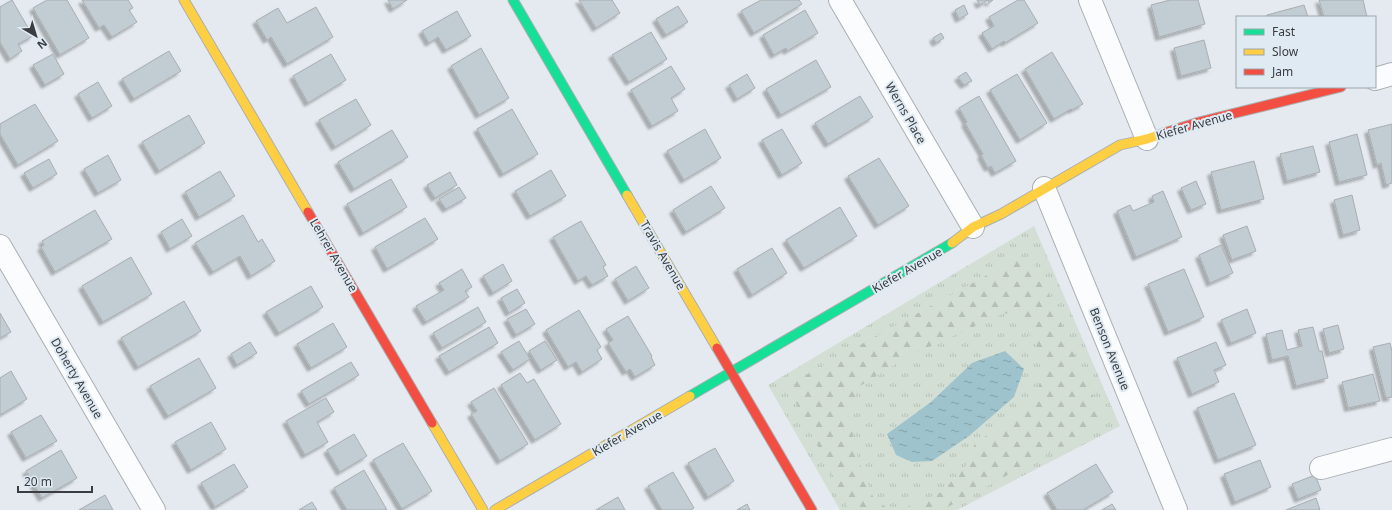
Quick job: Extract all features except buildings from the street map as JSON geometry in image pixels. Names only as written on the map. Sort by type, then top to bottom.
[{"type":"street","name":"Lehrer Avenue","points":[[184,0],[483,510]]},
{"type":"street","name":"Travis Avenue","points":[[513,0],[812,510]]},
{"type":"street","name":"Werns Place","points":[[840,0],[973,227]]},
{"type":"street","points":[[1090,0],[1147,139]]},
{"type":"street","points":[[1376,79],[1392,74]]},
{"type":"street","name":"Kiefer Avenue","points":[[495,510],[950,245],[973,227],[1001,214],[1120,145],[1147,139],[1199,122],[1337,88]]},
{"type":"street","name":"Benson Avenue","points":[[1044,188],[1176,510]]},
{"type":"street","name":"Doherty Avenue","points":[[0,246],[154,510]]},
{"type":"street","points":[[1321,468],[1392,449]]},
{"type":"green space","points":[[1034,226],[1120,426],[957,510],[840,510],[768,385]]},
{"type":"green space","points":[[1020,257],[1026,258],[1036,266],[1101,414],[1100,424],[1096,428],[942,510],[900,510],[942,492],[970,461],[975,442],[1003,427],[1033,401],[1044,371],[1038,349],[1018,317],[1004,313],[909,356],[860,386],[848,411],[858,459],[874,499],[890,510],[849,510],[791,392],[796,381]]},
{"type":"water","points":[[1005,351],[1024,369],[1014,397],[969,436],[932,461],[912,462],[896,455],[887,434],[931,402],[972,363]]},
{"type":"traffic: fast","points":[[513,0],[627,195]]},
{"type":"traffic: fast","points":[[690,396],[952,243]]},
{"type":"traffic: slow","points":[[184,0],[308,212]]},
{"type":"traffic: slow","points":[[952,243],[973,227],[1001,214],[1120,145],[1147,139],[1164,133]]},
{"type":"traffic: slow","points":[[627,195],[717,348]]},
{"type":"traffic: slow","points":[[495,510],[690,396]]},
{"type":"traffic: slow","points":[[432,423],[483,510]]},
{"type":"traffic: jam","points":[[1164,133],[1199,122],[1337,88]]},
{"type":"traffic: jam","points":[[308,212],[432,423]]},
{"type":"traffic: jam","points":[[717,348],[812,510]]}]
